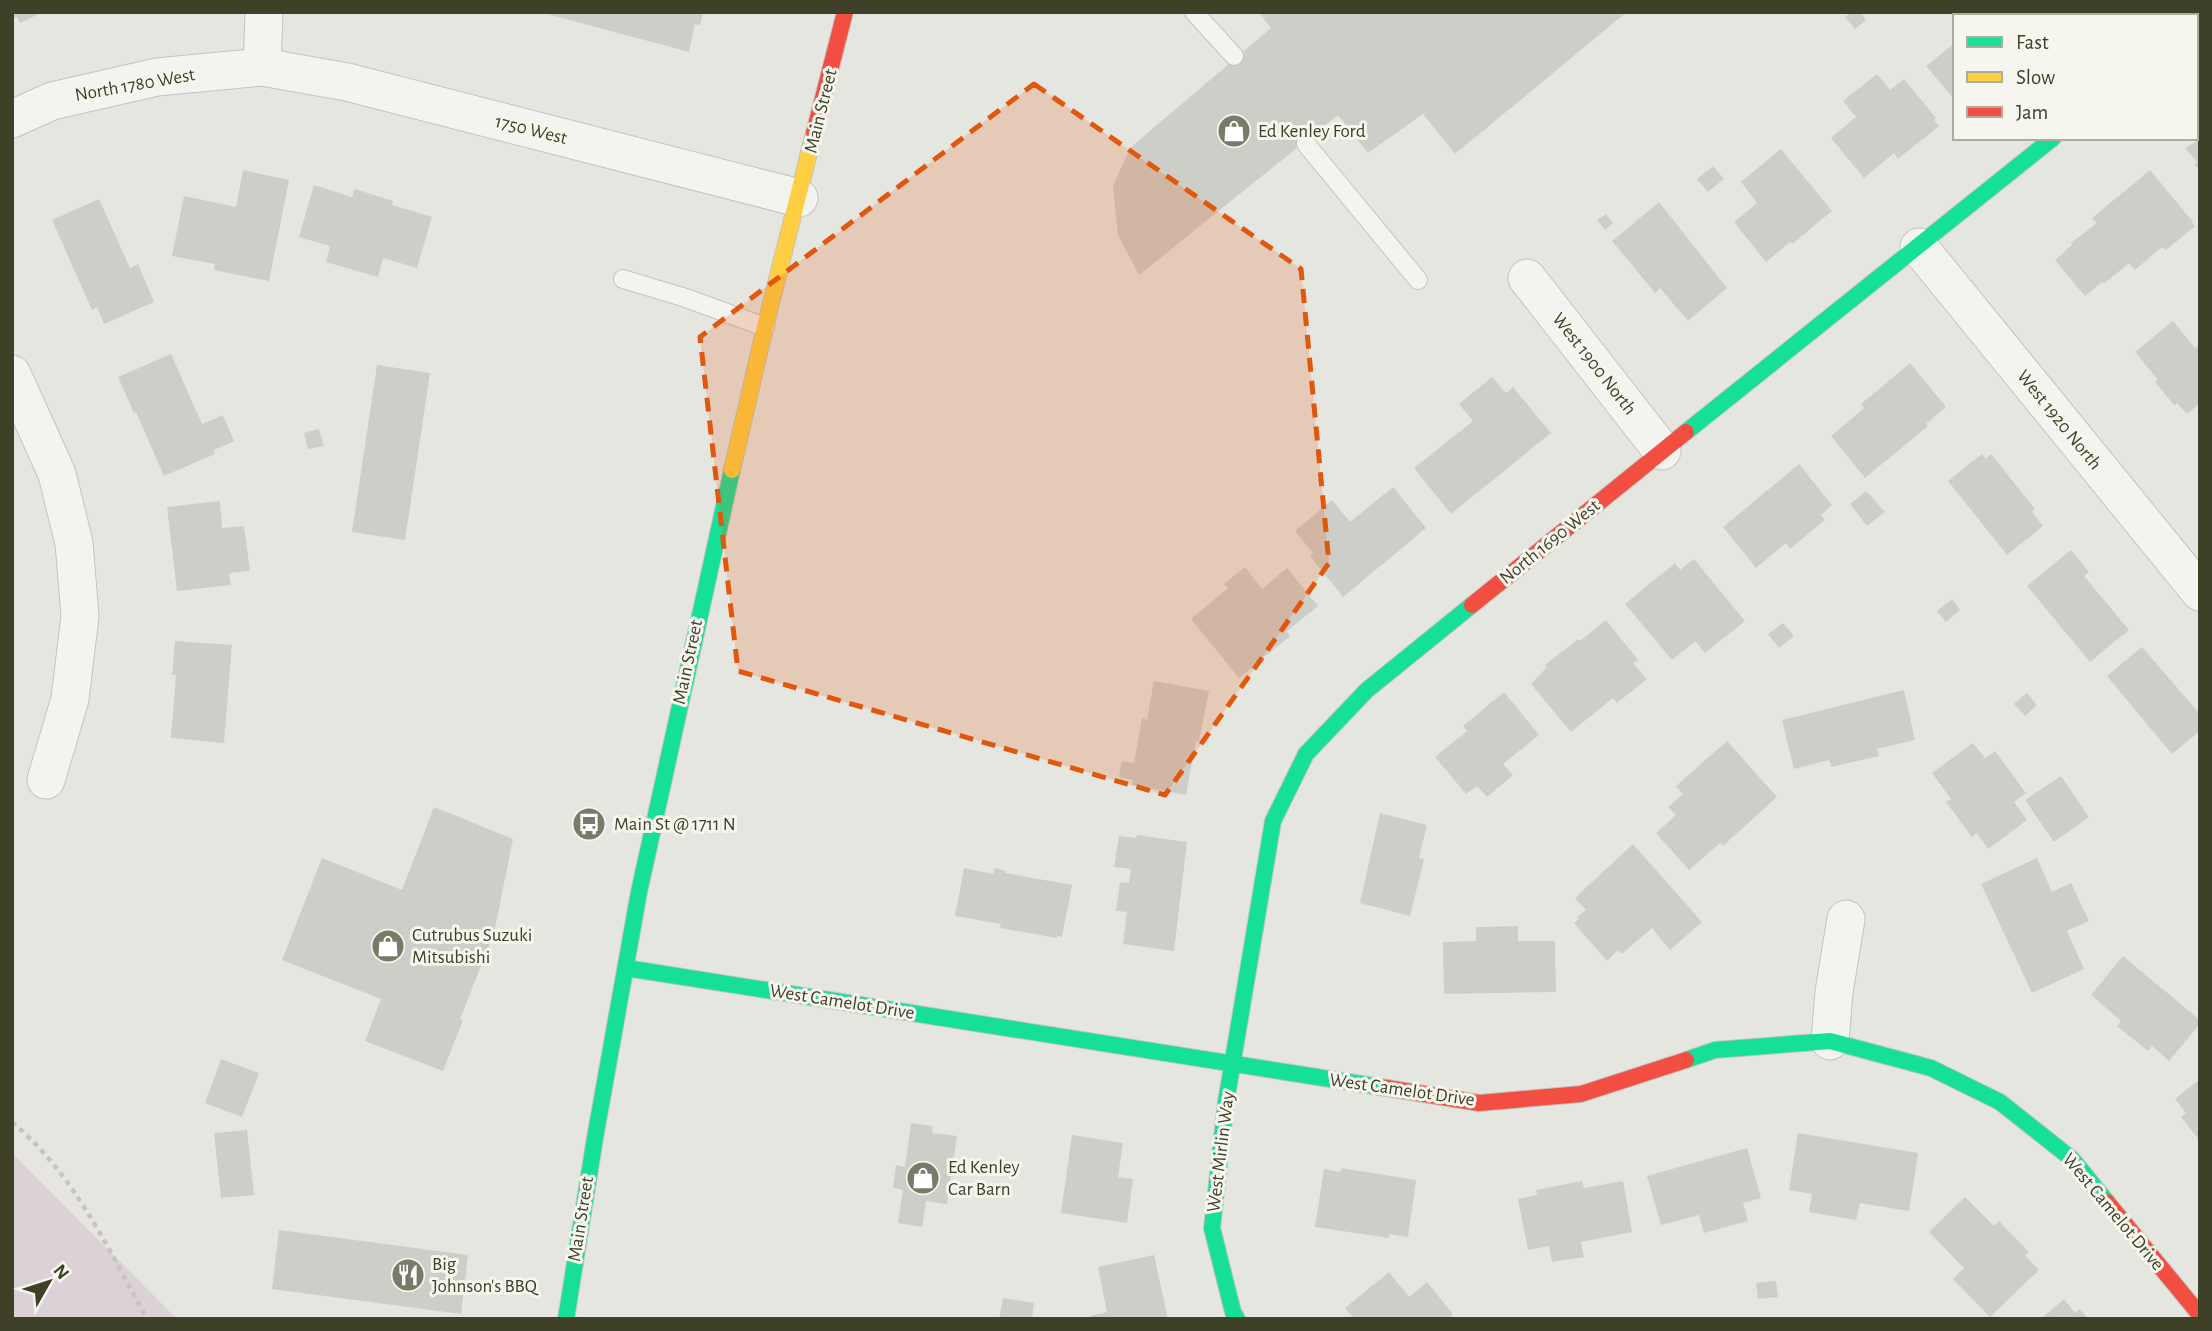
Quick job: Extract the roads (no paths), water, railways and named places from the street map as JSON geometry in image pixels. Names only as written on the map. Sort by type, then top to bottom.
[{"type":"street","points":[[262,66],[264,12]]},
{"type":"street","name":"Main Street","points":[[566,1319],[642,879],[698,617],[765,327],[844,13]]},
{"type":"street","name":"North 1780 West","points":[[12,119],[52,101],[157,77],[262,66]]},
{"type":"street","name":"1750 West","points":[[262,66],[347,82],[799,198]]},
{"type":"street","name":"North 1690 West","points":[[1232,1065],[1273,821],[1306,754],[1367,690],[2051,140]]},
{"type":"street","name":"West 1920 North","points":[[1919,247],[2200,592]]},
{"type":"street","name":"West 1900 North","points":[[1527,278],[1662,451]]},
{"type":"street","points":[[12,374],[57,474],[74,543],[80,615],[70,699],[46,780]]},
{"type":"street","points":[[1830,1041],[1846,919]]},
{"type":"street","name":"West Camelot Drive","points":[[626,968],[1479,1103],[1581,1094],[1714,1050],[1830,1041],[1931,1068],[2000,1102],[2072,1159],[2200,1315]]},
{"type":"street","name":"West Mirlin Way","points":[[1232,1065],[1212,1228],[1237,1319]]},
{"type":"lane","points":[[1194,12],[1234,56]]},
{"type":"lane","points":[[1306,144],[1418,280]]},
{"type":"lane","points":[[624,279],[765,327]]},
{"type":"place","name":"Ed Kenley Ford","points":[[1234,131]]},
{"type":"place","name":"Main St @ 1711 N","points":[[589,824]]},
{"type":"place","name":"Cutrubus Suzuki Mitsubishi","points":[[388,946]]},
{"type":"place","name":"Ed Kenley Car Barn","points":[[923,1178]]},
{"type":"place","name":"Big Johnson's BBQ","points":[[408,1275]]}]
